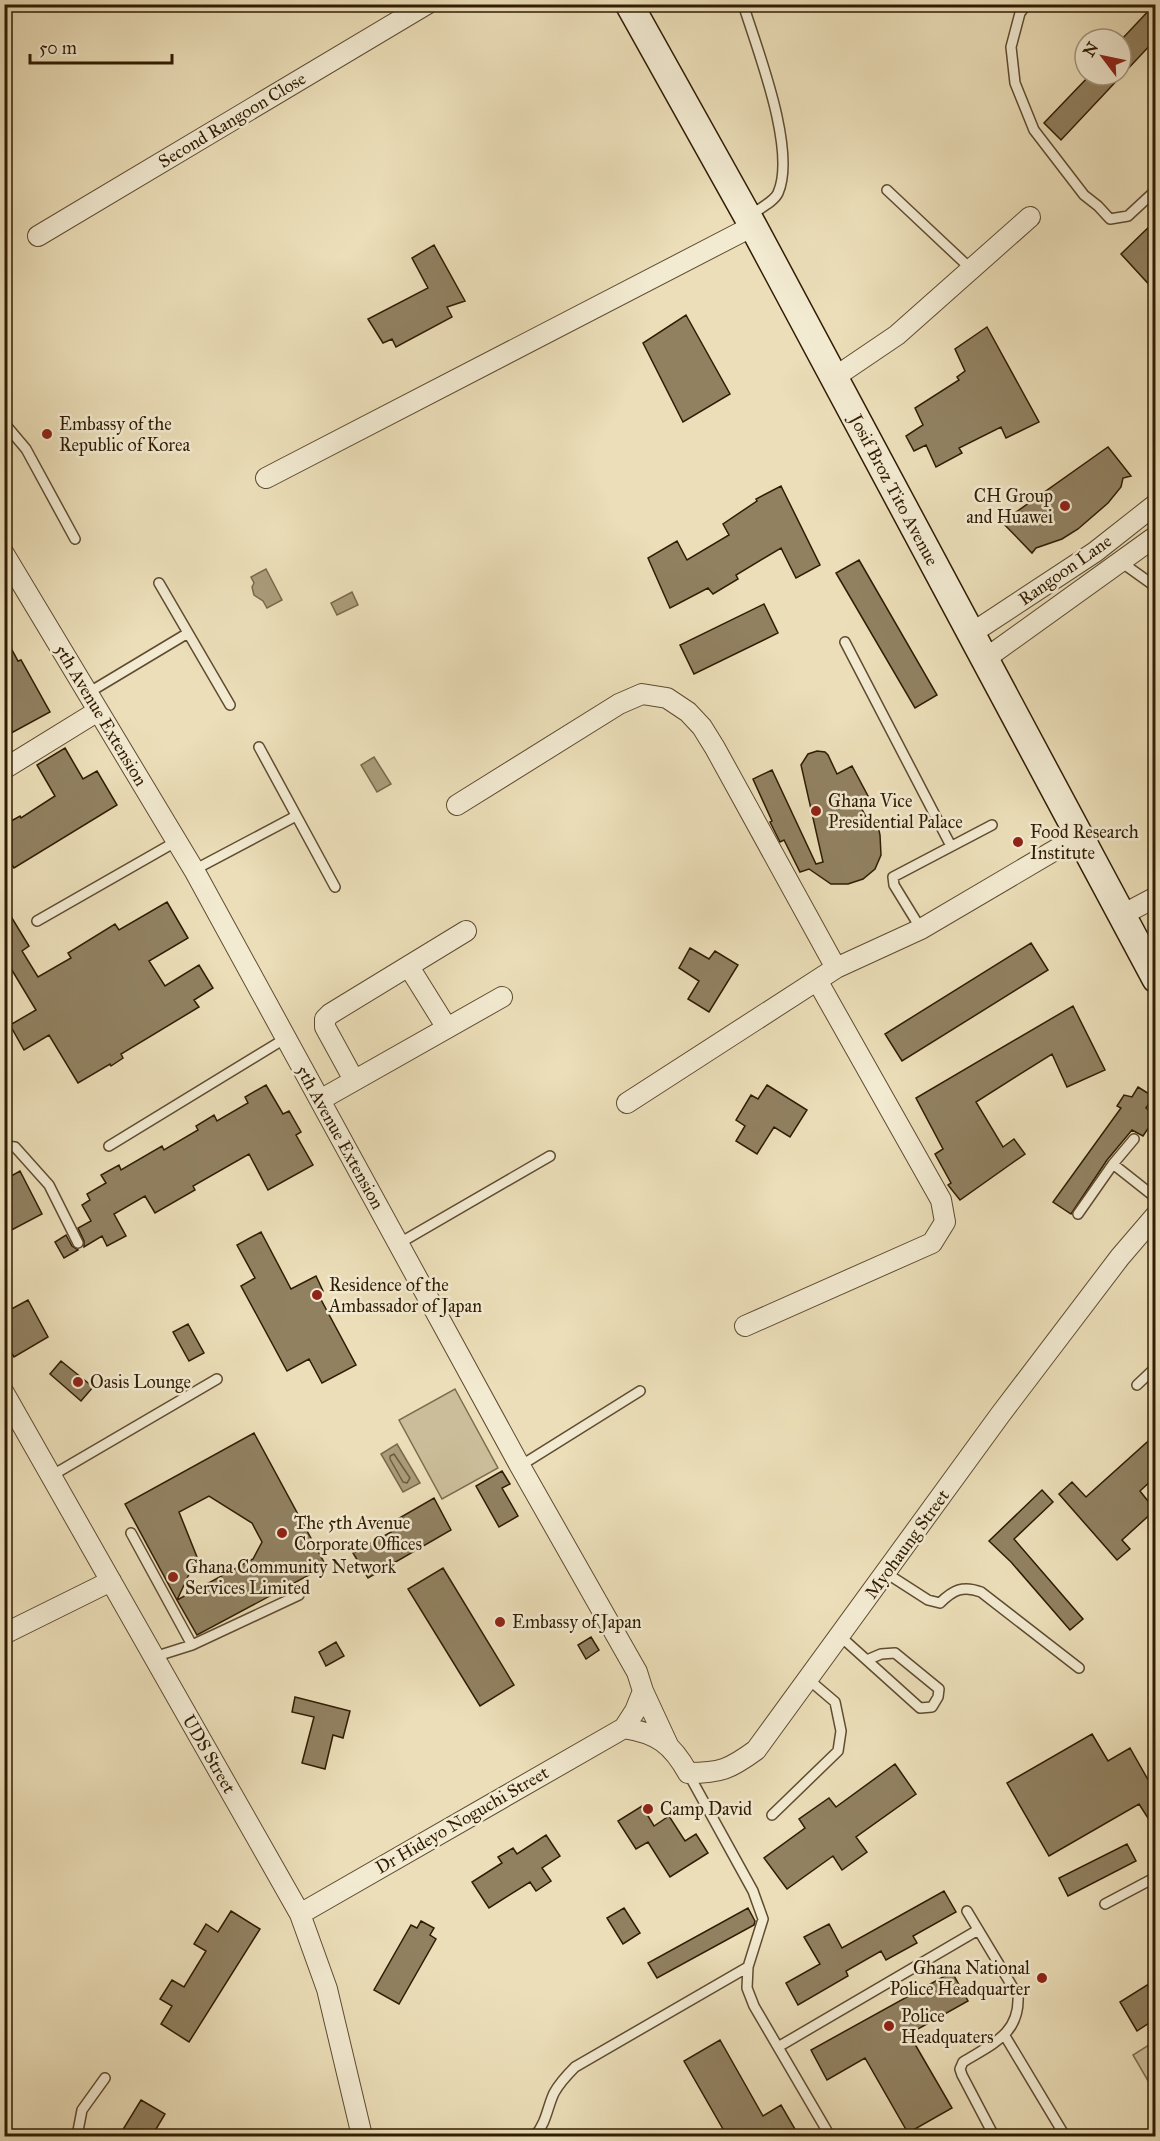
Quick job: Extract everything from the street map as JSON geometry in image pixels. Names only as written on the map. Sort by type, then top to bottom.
[{"type":"street","name":"Second Rangoon Close","points":[[38,236],[427,4]]},
{"type":"street","name":"Josif Broz Tito Avenue","points":[[629,4],[751,221],[1155,979]]},
{"type":"street","points":[[835,377],[897,335],[1030,217]]},
{"type":"street","points":[[266,478],[751,221]]},
{"type":"street","name":"Rangoon Lane","points":[[972,633],[1095,552],[1155,504]]},
{"type":"street","name":"Rangoon Lane","points":[[985,659],[1155,536]]},
{"type":"street","name":"5th Avenue Extension","points":[[4,554],[194,870],[520,1466],[637,1672],[643,1691],[668,1745]]},
{"type":"street","points":[[457,805],[619,704],[642,694],[667,698],[688,712],[702,727],[836,968]]},
{"type":"street","points":[[4,769],[98,711]]},
{"type":"street","points":[[627,1103],[818,982],[836,968],[921,929],[1079,836]]},
{"type":"street","points":[[1122,915],[1155,897]]},
{"type":"street","points":[[354,1080],[325,1027],[325,1019],[466,931]]},
{"type":"street","points":[[409,967],[447,1028]]},
{"type":"street","points":[[745,1326],[932,1243],[945,1222],[941,1200],[818,982]]},
{"type":"street","points":[[320,1100],[502,997]]},
{"type":"street","name":"Myohaung Street","points":[[688,1773],[712,1773],[733,1766],[756,1750],[1000,1415],[1120,1257],[1155,1215]]},
{"type":"street","name":"UDS Street","points":[[4,1393],[300,1914],[327,1989],[357,2134]]},
{"type":"street","points":[[4,1634],[111,1581]]},
{"type":"street","points":[[643,1691],[635,1711],[624,1728],[639,1730],[668,1745],[688,1773]]},
{"type":"street","name":"Dr Hideyo Noguchi Street","points":[[300,1914],[624,1728]]},
{"type":"lane","points":[[743,4],[767,74],[782,145],[783,173],[777,195],[751,221]]},
{"type":"lane","points":[[1027,4],[1020,13],[1011,47],[1015,83],[1034,130],[1084,195],[1110,219],[1128,216],[1155,190]]},
{"type":"lane","points":[[887,190],[971,269]]},
{"type":"lane","points":[[4,423],[26,449],[75,539]]},
{"type":"lane","points":[[1120,561],[1155,587]]},
{"type":"lane","points":[[159,583],[230,705]]},
{"type":"lane","points":[[88,693],[188,633]]},
{"type":"lane","points":[[844,642],[951,846]]},
{"type":"lane","points":[[259,747],[335,887]]},
{"type":"lane","points":[[194,870],[296,816]]},
{"type":"lane","points":[[921,929],[894,885],[893,878],[992,825]]},
{"type":"lane","points":[[37,921],[177,841]]},
{"type":"lane","points":[[109,1146],[286,1038]]},
{"type":"lane","points":[[1078,1214],[1113,1164],[1134,1139]]},
{"type":"lane","points":[[4,1146],[15,1147],[49,1185],[78,1243]]},
{"type":"lane","points":[[398,1244],[550,1156]]},
{"type":"lane","points":[[1113,1164],[1155,1198]]},
{"type":"lane","points":[[1137,1385],[1155,1367]]},
{"type":"lane","points":[[51,1476],[217,1379]]},
{"type":"lane","points":[[520,1466],[640,1391]]},
{"type":"lane","points":[[130,1533],[192,1645]]},
{"type":"lane","points":[[886,1573],[928,1600],[940,1603],[957,1588],[970,1588],[981,1592],[1079,1668]]},
{"type":"lane","points":[[154,1657],[192,1645],[299,1594]]},
{"type":"lane","points":[[840,1636],[920,1708],[932,1707],[938,1697],[939,1689],[895,1653],[881,1654],[867,1660]]},
{"type":"lane","points":[[772,1815],[838,1751],[840,1731],[835,1702],[808,1679]]},
{"type":"lane","points":[[688,1773],[753,1891],[763,1919],[748,1967],[747,1988],[778,2047],[830,2136]]},
{"type":"lane","points":[[1105,1904],[1155,1877]]},
{"type":"lane","points":[[967,1911],[1018,1996],[1019,2008],[1015,2022],[1005,2036],[963,2062],[960,2069],[994,2136]]},
{"type":"lane","points":[[778,2047],[978,1930]]},
{"type":"lane","points":[[535,2136],[548,2114],[553,2095],[562,2080],[575,2067],[748,1967]]},
{"type":"lane","points":[[1005,2036],[1065,2136]]},
{"type":"lane","points":[[77,2136],[82,2110],[105,2079]]},
{"type":"shaded area","points":[[455,1389],[498,1468],[442,1499],[399,1420]]},
{"type":"shaded area","points":[[1155,2041],[1155,2093],[1133,2055]]},
{"type":"water","points":[[266,569],[282,600],[267,608],[263,601],[254,595],[252,587],[254,583],[251,577]]},
{"type":"water","points":[[352,592],[358,605],[337,615],[331,603]]},
{"type":"water","points":[[374,757],[391,784],[377,792],[361,765]]},
{"type":"water","points":[[397,1444],[420,1483],[403,1492],[381,1454]]},
{"type":"building","points":[[1155,4],[1155,40],[1133,63],[1133,27]]},
{"type":"building","points":[[1078,87],[1111,87],[1061,140],[1044,123]]},
{"type":"building","points":[[1155,221],[1155,291],[1121,254]]},
{"type":"building","points":[[434,245],[465,301],[447,307],[452,317],[396,347],[392,339],[383,343],[368,319],[428,288],[412,258]]},
{"type":"building","points":[[686,315],[730,394],[683,422],[643,343]]},
{"type":"building","points":[[987,327],[1039,422],[1006,438],[1001,427],[959,448],[962,453],[936,467],[926,445],[914,451],[906,436],[923,425],[915,408],[959,380],[957,377],[965,371],[955,349]]},
{"type":"building","name":"CH Group and Huawei","points":[[1108,447],[1131,476],[1123,478],[1121,487],[1108,503],[1078,529],[1062,539],[1036,548],[1032,553],[1002,522]]},
{"type":"building","points":[[781,486],[820,565],[796,578],[781,548],[736,575],[738,579],[713,594],[708,588],[670,608],[648,558],[677,541],[687,560],[729,535],[723,524],[757,501],[756,499]]},
{"type":"building","points":[[859,560],[937,695],[915,708],[836,573]]},
{"type":"building","points":[[764,604],[778,633],[694,674],[680,645]]},
{"type":"building","points":[[4,635],[50,712],[4,737]]},
{"type":"building","points":[[65,748],[83,779],[97,771],[117,805],[14,868],[4,853],[4,825],[20,816],[21,818],[55,796],[37,765]]},
{"type":"building","name":"Ghana Vice Presidential Palace","points":[[817,751],[828,755],[837,774],[852,766],[868,796],[858,802],[872,828],[878,826],[881,855],[875,869],[863,879],[848,884],[831,884],[809,869],[800,872],[784,840],[780,842],[753,779],[772,770],[816,864],[823,862],[801,765],[808,754]]},
{"type":"building","points":[[167,902],[188,938],[149,961],[165,986],[199,965],[213,988],[194,1000],[199,1007],[121,1054],[123,1058],[111,1066],[110,1064],[78,1083],[49,1035],[24,1050],[10,1025],[36,1010],[4,957],[4,905],[29,946],[22,951],[38,977],[71,958],[68,953],[115,924],[119,930]]},
{"type":"building","points":[[1031,943],[1048,970],[902,1061],[885,1034]]},
{"type":"building","points":[[690,948],[709,959],[715,951],[738,965],[709,1012],[688,999],[699,981],[679,968]]},
{"type":"building","points":[[1073,1006],[1105,1070],[1067,1087],[1052,1054],[976,1102],[1003,1147],[1014,1139],[1025,1154],[960,1200],[948,1185],[951,1183],[935,1154],[943,1149],[916,1098]]},
{"type":"building","points":[[266,1085],[283,1114],[289,1111],[301,1132],[296,1135],[313,1165],[268,1190],[249,1154],[193,1186],[195,1190],[155,1213],[145,1196],[114,1214],[126,1236],[107,1246],[102,1236],[84,1247],[84,1241],[78,1228],[91,1221],[82,1205],[90,1200],[87,1194],[106,1183],[101,1175],[119,1165],[121,1170],[162,1146],[164,1150],[198,1130],[196,1126],[214,1115],[217,1121],[248,1103],[245,1097]]},
{"type":"building","points":[[767,1085],[807,1110],[790,1137],[774,1127],[757,1154],[736,1141],[745,1126],[736,1120],[751,1095],[758,1099]]},
{"type":"building","points":[[1138,1087],[1154,1097],[1146,1108],[1155,1116],[1155,1127],[1151,1124],[1143,1136],[1132,1130],[1107,1160],[1071,1214],[1053,1202],[1121,1108],[1117,1106],[1124,1095],[1132,1097]]},
{"type":"building","points":[[20,1171],[42,1214],[4,1234],[4,1180]]},
{"type":"building","points":[[261,1232],[291,1289],[316,1276],[323,1291],[318,1294],[356,1365],[322,1383],[309,1359],[287,1371],[241,1286],[255,1278],[237,1245]]},
{"type":"building","points":[[66,1235],[72,1246],[78,1250],[64,1258],[55,1242]]},
{"type":"building","points":[[28,1300],[48,1337],[14,1357],[4,1341],[4,1313]]},
{"type":"building","points":[[188,1324],[204,1353],[189,1361],[173,1332]]},
{"type":"building","name":"Oasis Lounge","points":[[61,1361],[93,1387],[81,1401],[50,1374]]},
{"type":"building","name":"The 5th Avenue Corporate Offices","points":[[254,1433],[326,1566],[197,1635],[177,1600],[125,1504]],"holes":[[[209,1496],[252,1523],[262,1542],[253,1559],[177,1600],[197,1557],[179,1512]]]},
{"type":"building","points":[[1155,1435],[1155,1477],[1140,1491],[1155,1510],[1122,1540],[1130,1549],[1117,1560],[1059,1494],[1072,1482],[1086,1497]]},
{"type":"building","points":[[502,1471],[510,1484],[502,1488],[518,1516],[499,1527],[476,1486]]},
{"type":"building","points":[[1042,1490],[1053,1502],[1014,1539],[1083,1619],[1070,1630],[1011,1562],[989,1541]]},
{"type":"building","points":[[434,1498],[451,1530],[368,1578],[353,1553],[393,1531],[389,1524]]},
{"type":"building","points":[[443,1568],[514,1685],[480,1706],[408,1589]]},
{"type":"building","points":[[591,1637],[599,1650],[586,1659],[578,1645]]},
{"type":"building","points":[[336,1642],[344,1656],[326,1666],[319,1652]]},
{"type":"building","points":[[295,1697],[350,1711],[343,1738],[333,1735],[325,1769],[302,1763],[314,1717],[292,1712]]},
{"type":"building","points":[[1092,1734],[1108,1761],[1130,1748],[1155,1792],[1155,1829],[1139,1804],[1049,1856],[1007,1783]]},
{"type":"building","points":[[895,1764],[916,1794],[856,1837],[867,1852],[842,1870],[833,1856],[787,1889],[764,1858],[805,1828],[799,1819],[829,1798],[836,1807]]},
{"type":"building","points":[[642,1806],[654,1826],[669,1816],[685,1841],[696,1834],[708,1853],[670,1877],[648,1842],[636,1849],[618,1821]]},
{"type":"building","points":[[546,1835],[560,1856],[542,1868],[551,1881],[536,1891],[530,1882],[489,1908],[472,1882],[502,1863],[498,1857],[513,1848],[517,1854]]},
{"type":"building","points":[[1127,1844],[1136,1861],[1068,1896],[1059,1878]]},
{"type":"building","points":[[944,1891],[956,1912],[913,1936],[917,1943],[886,1960],[881,1951],[846,1971],[848,1976],[798,2005],[786,1983],[820,1964],[804,1937],[829,1924],[842,1948]]},
{"type":"building","points":[[624,1908],[640,1933],[623,1944],[607,1918]]},
{"type":"building","points":[[748,1908],[755,1921],[754,1925],[657,1978],[648,1963]]},
{"type":"building","points":[[231,1911],[260,1929],[189,2042],[161,2024],[172,2006],[160,1999],[172,1980],[184,1987],[206,1951],[194,1944],[206,1924],[218,1932]]},
{"type":"building","points":[[421,1921],[434,1928],[430,1935],[436,1939],[399,2004],[374,1990],[411,1925],[417,1928]]},
{"type":"building","points":[[952,1972],[968,2001],[909,2034],[952,2108],[908,2133],[865,2058],[827,2080],[811,2050]]},
{"type":"building","points":[[1155,1980],[1155,2019],[1137,2031],[1120,2002]]},
{"type":"building","points":[[720,2040],[763,2116],[781,2105],[799,2136],[727,2136],[684,2061]]},
{"type":"building","points":[[141,2100],[165,2114],[152,2136],[119,2136]]},
{"type":"place","name":"Embassy of the Republic of Korea","points":[[47,434]]},
{"type":"place","name":"CH Group and Huawei","points":[[1065,506]]},
{"type":"place","name":"Ghana Vice Presidential Palace","points":[[816,811]]},
{"type":"place","name":"Food Research Institute","points":[[1018,842]]},
{"type":"place","name":"Residence of the Ambassador of Japan","points":[[317,1295]]},
{"type":"place","name":"Oasis Lounge","points":[[78,1382]]},
{"type":"place","name":"The 5th Avenue Corporate Offices","points":[[282,1533]]},
{"type":"place","name":"Ghana Community Network Services Limited","points":[[173,1577]]},
{"type":"place","name":"Embassy of Japan","points":[[500,1622]]},
{"type":"place","name":"Camp David","points":[[648,1809]]},
{"type":"place","name":"Ghana National Police Headquarter","points":[[1042,1978]]},
{"type":"place","name":"Police Headquaters","points":[[889,2026]]}]
